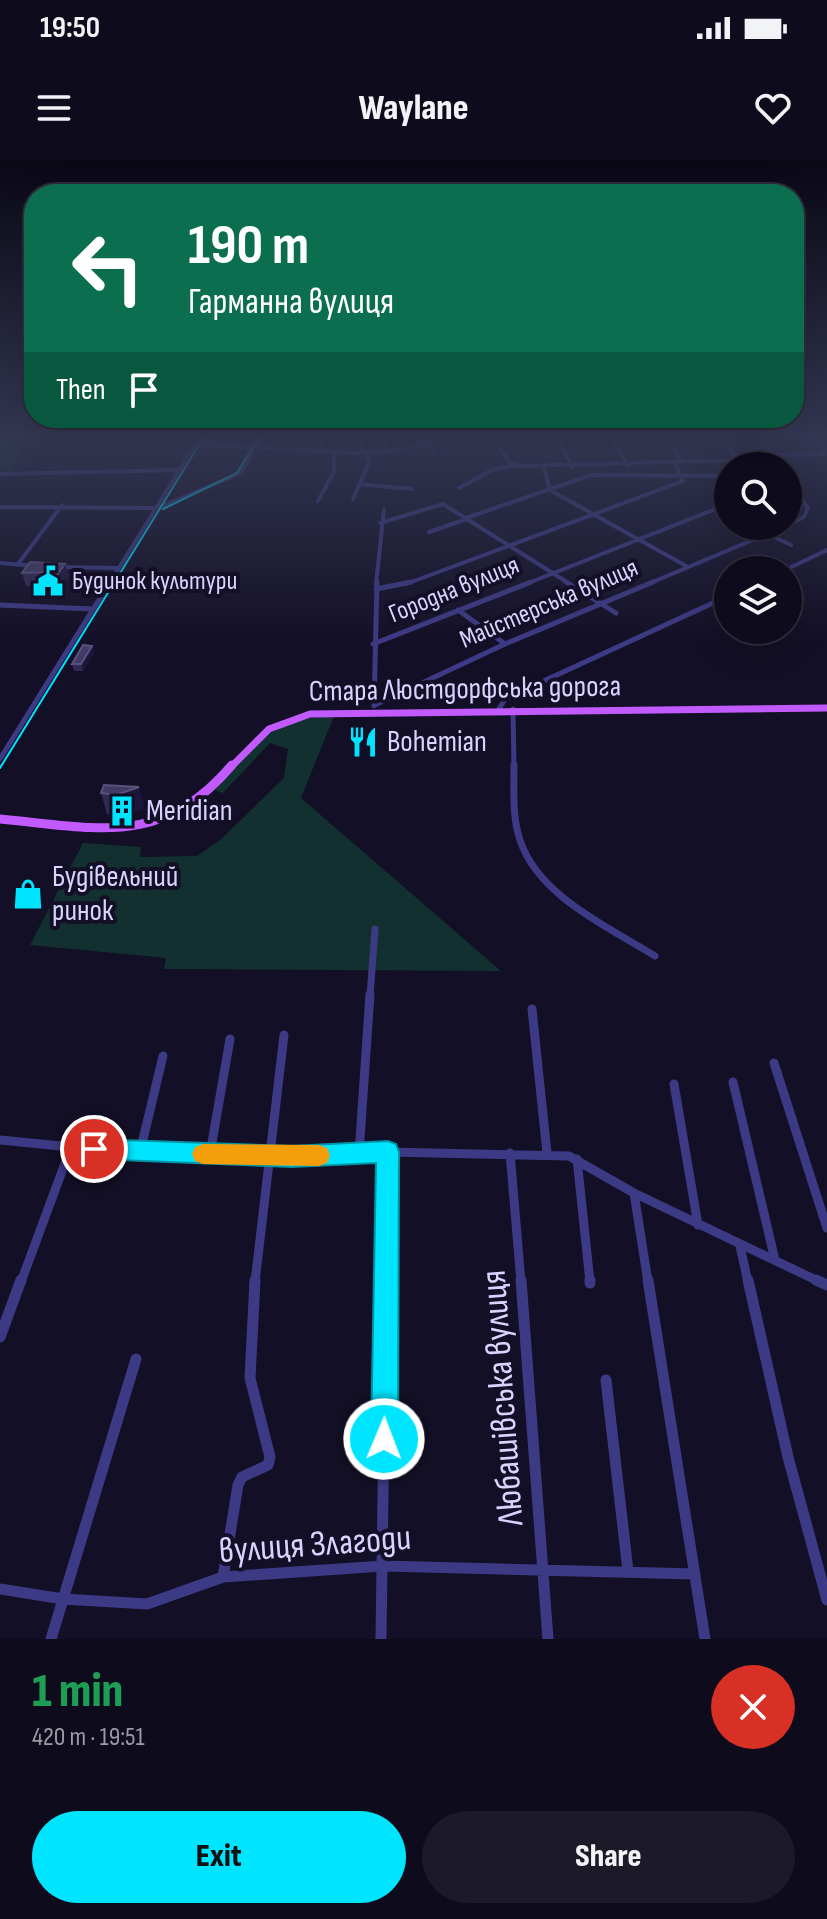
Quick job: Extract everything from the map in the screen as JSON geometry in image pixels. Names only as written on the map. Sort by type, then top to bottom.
[{"type":"main road","name":"Стара Люстдорфська дорога","points":[[0,819],[115,827],[158,821],[198,799],[259,734],[273,725],[310,714],[373,709],[827,708]]},
{"type":"street","points":[[0,507],[30,506]]},
{"type":"street","points":[[18,564],[61,506]]},
{"type":"street","points":[[94,506],[162,506]]},
{"type":"street","points":[[380,523],[435,506]]},
{"type":"street","points":[[445,506],[616,613]]},
{"type":"street","points":[[429,532],[504,506]]},
{"type":"street","points":[[578,506],[688,567]]},
{"type":"street","points":[[376,589],[405,584],[614,506]]},
{"type":"street","points":[[0,759],[157,508]]},
{"type":"street","name":"Городна вулиця","points":[[373,644],[714,508]]},
{"type":"street","points":[[373,709],[376,589],[380,523],[384,510]]},
{"type":"street","name":"Майстерська вулиця","points":[[373,709],[505,644],[753,540]]},
{"type":"street","points":[[780,540],[791,545]]},
{"type":"street","points":[[802,562],[827,550]]},
{"type":"street","points":[[0,563],[40,566]]},
{"type":"street","points":[[52,567],[118,568]]},
{"type":"street","points":[[499,709],[505,699],[714,602]]},
{"type":"street","points":[[0,605],[92,609]]},
{"type":"street","points":[[458,610],[505,644]]},
{"type":"street","points":[[513,709],[518,831],[525,852],[552,886],[655,956]]},
{"type":"street","points":[[359,1154],[375,929]]},
{"type":"street","points":[[532,1009],[547,1153]]},
{"type":"street","points":[[223,1577],[238,1485],[242,1477],[268,1465],[270,1457],[250,1378],[251,1318],[284,1035]]},
{"type":"street","points":[[210,1154],[230,1039]]},
{"type":"street","points":[[140,1152],[163,1056]]},
{"type":"street","points":[[774,1063],[827,1228]]},
{"type":"street","points":[[733,1082],[775,1260]]},
{"type":"street","points":[[674,1084],[698,1225]]},
{"type":"street","points":[[0,1140],[140,1152],[210,1154],[547,1153],[577,1159],[634,1193],[827,1285]]},
{"type":"street","points":[[0,1337],[71,1147]]},
{"type":"street","points":[[381,1639],[388,1152]]},
{"type":"street","name":"Любашівська вулиця","points":[[510,1153],[548,1639]]},
{"type":"street","points":[[577,1159],[590,1283]]},
{"type":"street","points":[[634,1193],[705,1639]]},
{"type":"street","points":[[740,1246],[788,1457],[827,1600]]},
{"type":"street","points":[[51,1639],[136,1359]]},
{"type":"street","points":[[606,1380],[628,1571]]},
{"type":"street","name":"вулиця Злагоди","points":[[0,1589],[63,1599],[147,1604],[223,1577],[383,1566],[695,1574]]},
{"type":"green space","points":[[334,716],[301,798],[501,971],[164,969],[166,958],[30,945],[83,843],[141,847],[140,857],[197,856],[220,840],[284,778],[288,749],[270,743],[223,793],[214,790],[253,748],[265,737],[293,722]]},
{"type":"building","points":[[30,562],[65,564],[57,575],[48,574],[50,572],[22,573]]},
{"type":"building","points":[[83,645],[92,646],[81,664],[72,664]]},
{"type":"building","points":[[104,785],[139,787],[116,795],[101,793]]},
{"type":"tram line","points":[[0,768],[161,506]]},
{"type":"tram line","points":[[163,509],[169,506]]},
{"type":"slow traffic","points":[[203,1154],[319,1155]]},
{"type":"place","name":"Будинок культури","points":[[48,581]]},
{"type":"place","name":"Bohemian","points":[[363,742]]},
{"type":"place","name":"Meridian","points":[[122,811]]},
{"type":"place","name":"Будівельний ринок","points":[[28,894]]},
{"type":"route","points":[[94,1149],[292,1156],[388,1152],[384,1439]]}]
